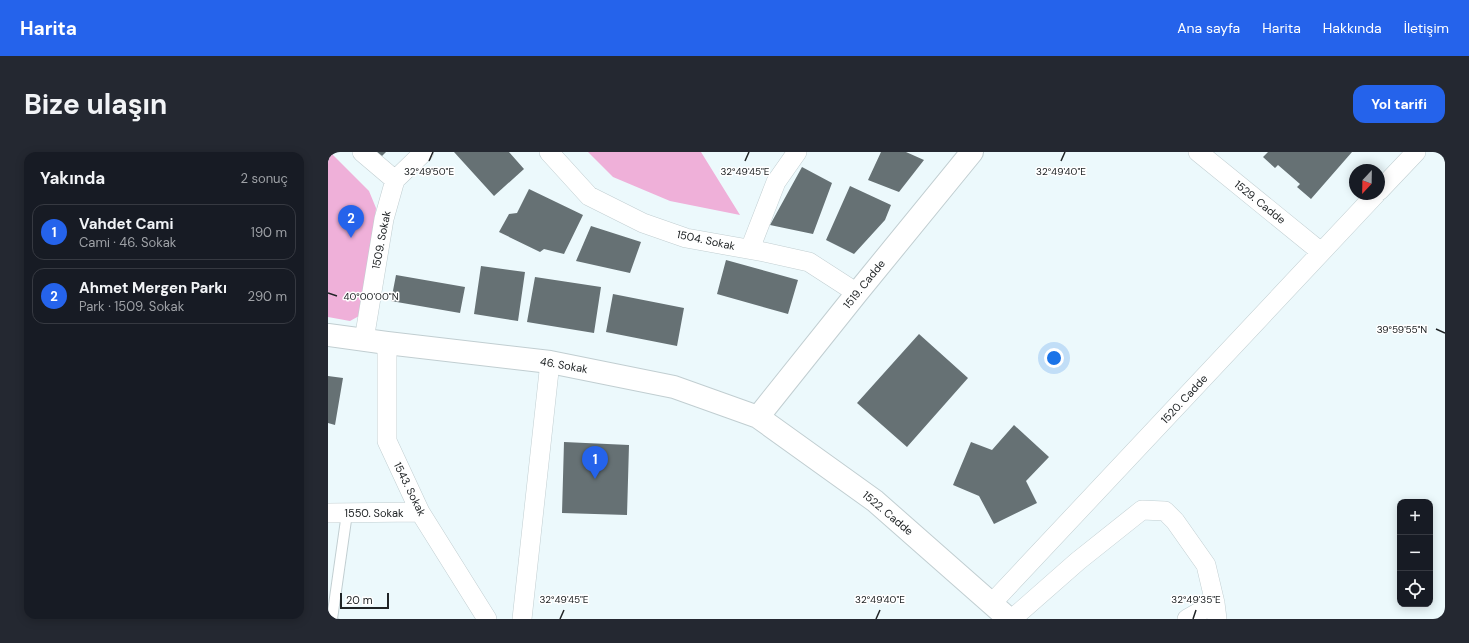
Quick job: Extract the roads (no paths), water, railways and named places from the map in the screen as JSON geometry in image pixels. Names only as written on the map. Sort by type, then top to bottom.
[{"type":"street","points":[[362,152],[395,180]]},
{"type":"street","name":"1509. Sokak","points":[[364,340],[384,218],[395,180],[424,152]]},
{"type":"street","name":"1504. Sokak","points":[[549,152],[589,196],[643,223],[686,238],[750,249],[809,262],[857,293]]},
{"type":"street","points":[[750,249],[776,182],[797,152]]},
{"type":"street","name":"1519. Cadde","points":[[758,418],[857,293],[972,152]]},
{"type":"street","name":"1529. Cadde","points":[[1198,152],[1321,252]]},
{"type":"street","points":[[1385,185],[1416,152]]},
{"type":"street","name":"1520. Cadde","points":[[992,603],[1370,200]]},
{"type":"street","name":"46. Sokak","points":[[328,335],[550,362],[674,387],[758,418]]},
{"type":"street","name":"1543. Sokak","points":[[387,343],[387,441],[420,512],[487,619]]},
{"type":"street","points":[[522,619],[550,362]]},
{"type":"street","name":"1522. Cadde","points":[[758,418],[875,501],[1009,619]]},
{"type":"street","points":[[1012,619],[1078,561],[1142,510],[1165,511],[1175,521],[1206,565],[1216,611],[1187,619]]},
{"type":"street","name":"1550. Sokak","points":[[328,513],[420,512]]},
{"type":"lane","points":[[332,619],[347,513]]},
{"type":"place","name":"Ahmet Mergen Parkı","points":[[351,238]]},
{"type":"place","name":"Vahdet Cami","points":[[595,479]]}]
